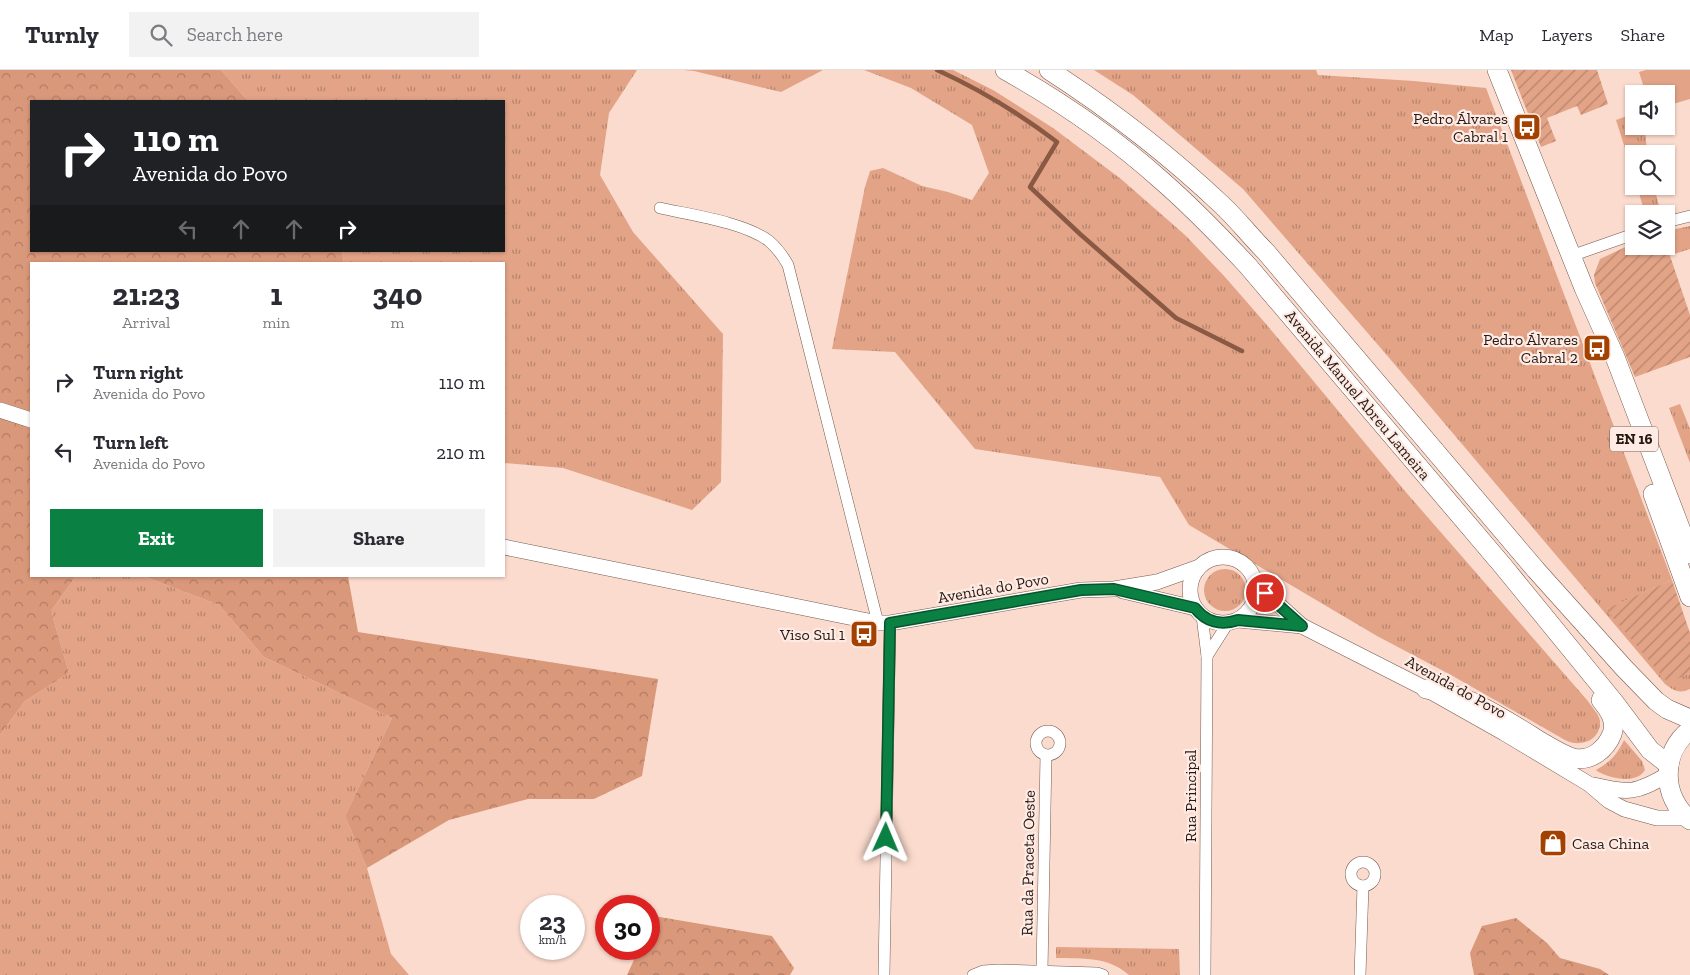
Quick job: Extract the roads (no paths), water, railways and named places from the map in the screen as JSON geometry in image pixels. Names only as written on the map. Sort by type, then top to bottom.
[{"type":"main road","name":"Avenida Manuel Abreu Lameira","points":[[1006,70],[1073,112],[1116,143],[1160,179],[1204,219],[1248,266],[1525,593],[1668,770]]},
{"type":"main road","name":"Avenida Manuel Abreu Lameira","points":[[1049,70],[1129,125],[1174,161],[1223,206],[1266,252],[1530,562],[1624,668],[1656,701],[1667,709],[1690,719]]},
{"type":"main road","name":"EN 16","points":[[1497,70],[1584,288],[1615,358],[1690,554]]},
{"type":"main road","name":"EN 16","points":[[1584,288],[1606,362],[1690,597]]},
{"type":"main road","points":[[1426,690],[1451,695],[1479,705],[1558,752],[1574,758],[1587,758],[1599,752],[1608,744],[1613,730],[1613,717],[1554,641],[1525,593]]},
{"type":"main road","points":[[1688,819],[1674,798],[1668,770],[1675,745],[1690,730]]},
{"type":"street","points":[[660,208],[748,230],[768,240],[780,251],[788,265],[884,623],[884,975]]},
{"type":"street","points":[[1675,220],[1690,216]]},
{"type":"street","points":[[1571,256],[1625,237]]},
{"type":"street","points":[[0,410],[30,420]]},
{"type":"street","points":[[505,547],[884,623]]},
{"type":"street","name":"Avenida do Povo","points":[[884,623],[1081,590],[1114,589],[1157,582],[1217,557],[1227,557],[1237,560],[1246,566],[1256,584],[1302,626],[1504,733],[1589,784],[1609,802],[1624,809],[1657,818],[1688,819]]},
{"type":"street","points":[[1199,566],[1194,574],[1190,591],[1199,612]]},
{"type":"street","points":[[1208,656],[1233,622],[1245,615],[1254,601],[1256,584]]},
{"type":"street","name":"Avenida do Povo","points":[[1114,589],[1199,612],[1214,622],[1302,626]]},
{"type":"street","name":"Rua Principal","points":[[1199,612],[1208,656],[1205,975]]},
{"type":"street","name":"Rua da Praceta Oeste","points":[[1042,971],[1046,755]]},
{"type":"street","name":"Avenida do Povo","points":[[1589,784],[1619,791],[1634,791],[1647,787],[1668,770]]},
{"type":"street","points":[[1360,975],[1363,886]]},
{"type":"street","points":[[972,975],[983,970],[1098,973],[1103,975]]},
{"type":"waterway","points":[[937,70],[999,103],[1057,142],[1030,187],[1080,234],[1176,318],[1242,351]]},
{"type":"place","name":"Pedro Álvares Cabral 1","points":[[1527,127]]},
{"type":"place","name":"Pedro Álvares Cabral 2","points":[[1597,348]]},
{"type":"place","name":"Viso Sul 1","points":[[864,634]]},
{"type":"place","name":"Casa China","points":[[1553,843]]}]
